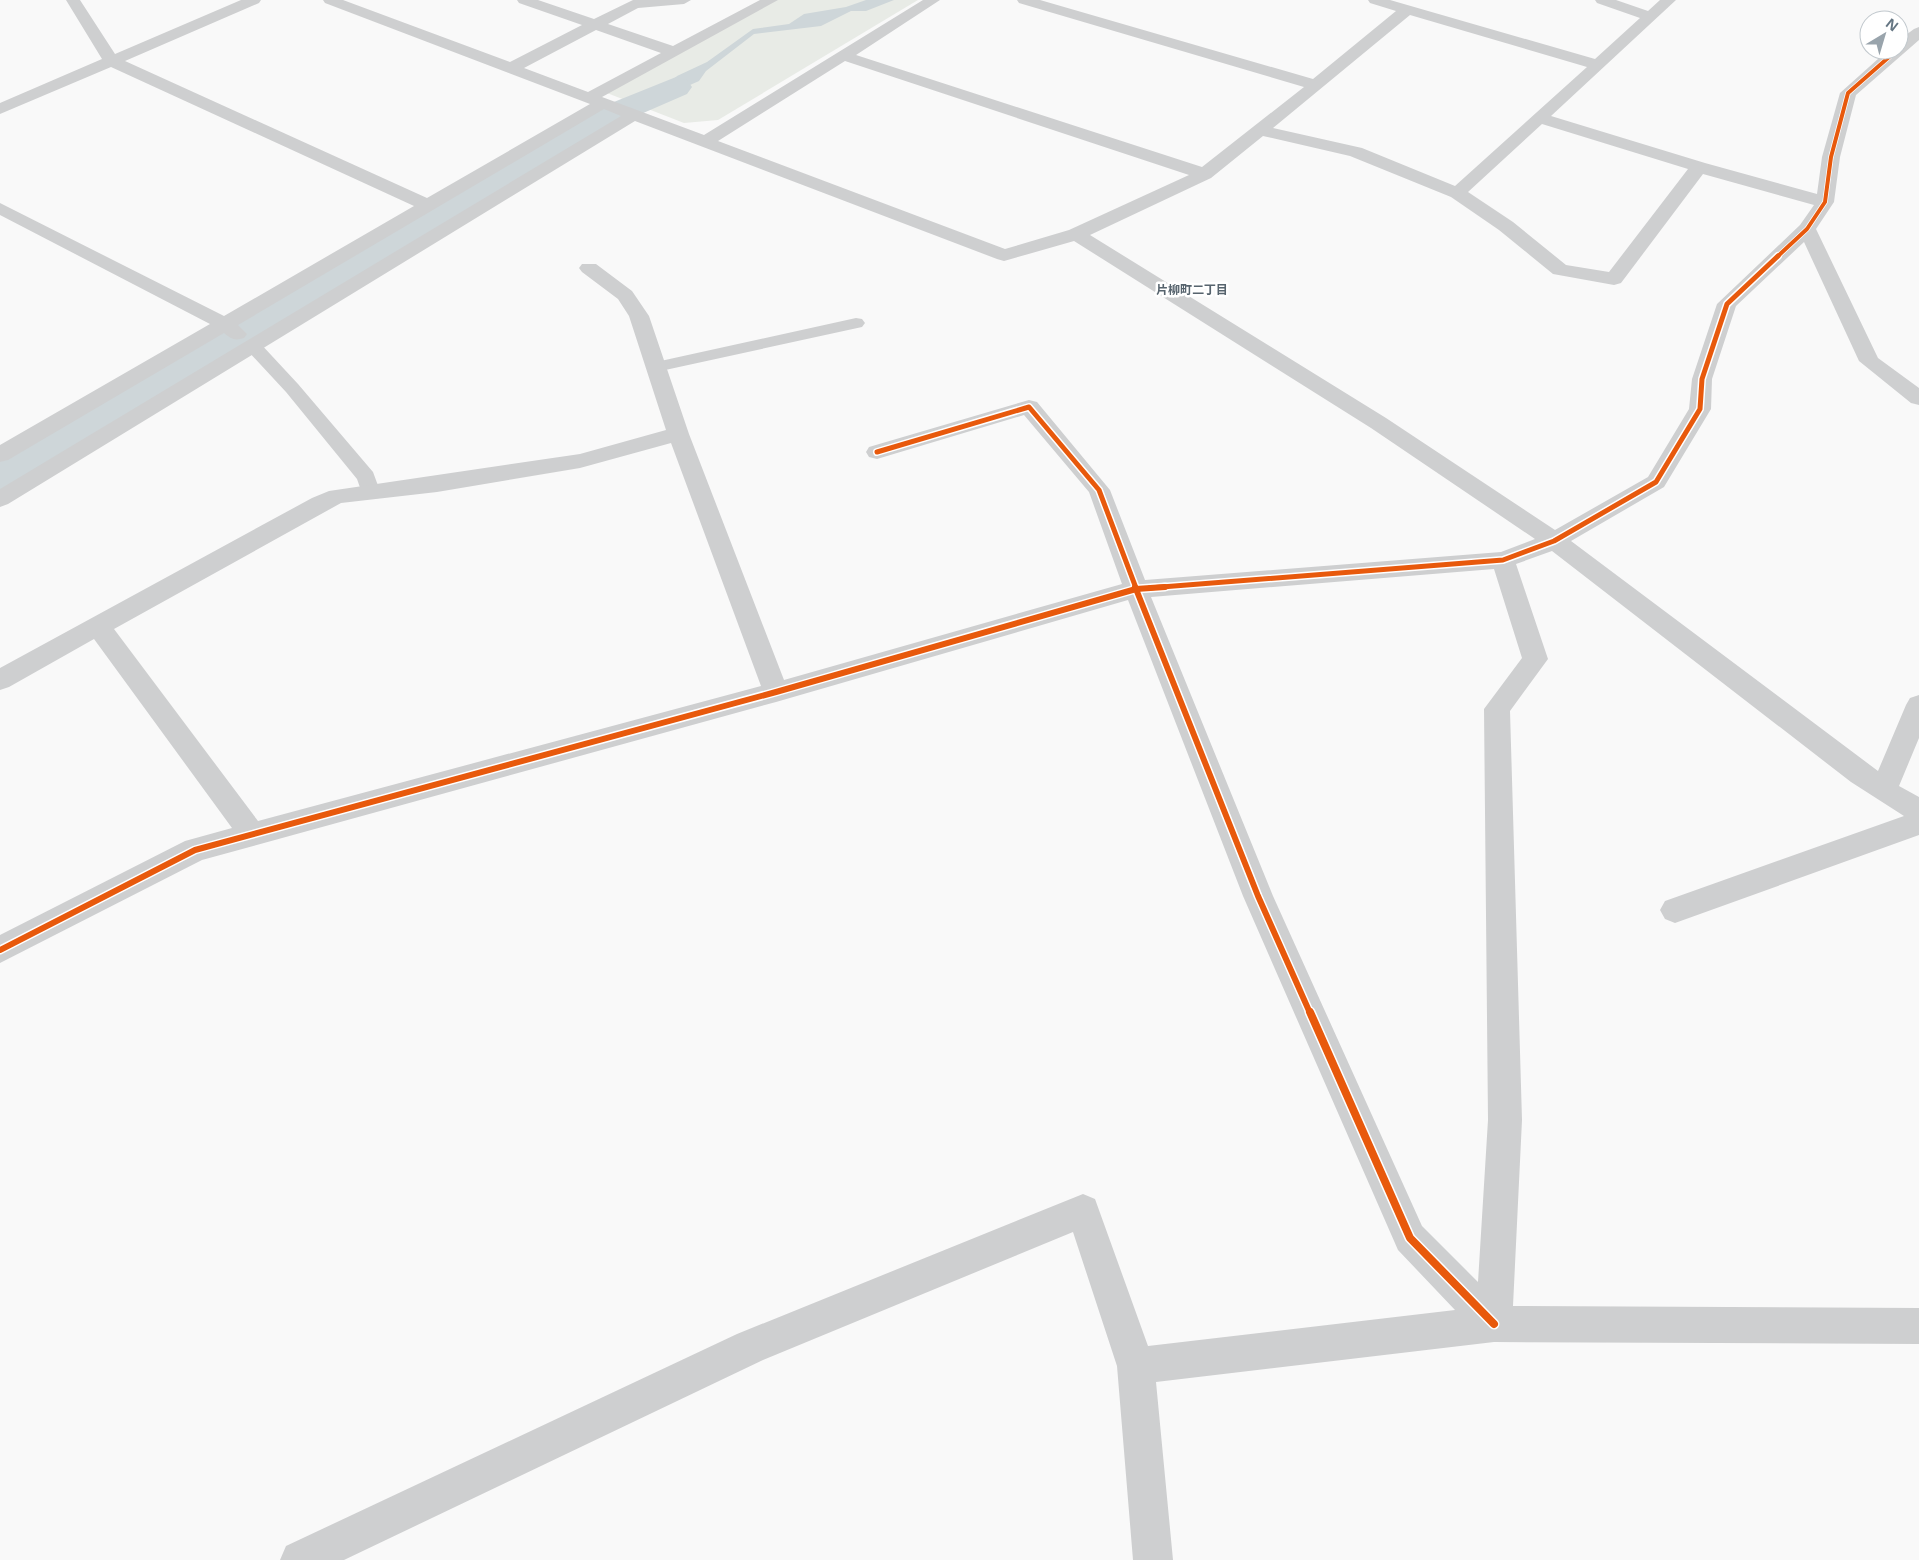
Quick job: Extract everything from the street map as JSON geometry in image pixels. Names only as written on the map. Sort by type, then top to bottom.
[{"type":"street","points":[[73,0],[111,61],[430,206]]},
{"type":"street","points":[[0,109],[254,0]]},
{"type":"street","points":[[330,0],[1004,255],[1076,234],[1205,174],[1407,10]]},
{"type":"street","points":[[524,0],[674,52]]},
{"type":"street","points":[[511,68],[635,4],[684,0]]},
{"type":"street","points":[[0,455],[430,206],[674,52],[771,0]]},
{"type":"street","points":[[705,142],[932,0]]},
{"type":"street","points":[[1024,0],[1316,85]]},
{"type":"street","points":[[1375,0],[1598,65]]},
{"type":"street","points":[[1602,0],[1651,17]]},
{"type":"street","points":[[1457,193],[1670,0]]},
{"type":"street","points":[[1909,40],[1919,32]]},
{"type":"street","points":[[844,56],[1205,174]]},
{"type":"street","points":[[0,950],[195,850],[776,692],[1136,590],[1503,560],[1554,542],[1656,482],[1700,409],[1702,379],[1727,304],[1807,229],[1825,202],[1830,157],[1848,93],[1886,60]]},
{"type":"street","points":[[0,499],[634,115]]},
{"type":"street","points":[[1540,118],[1700,167],[1825,202]]},
{"type":"street","points":[[1261,130],[1356,152],[1457,193],[1506,226],[1560,270],[1614,279],[1700,167]]},
{"type":"street","points":[[0,208],[225,324],[253,346]]},
{"type":"street","points":[[1807,229],[1869,362],[1919,398]]},
{"type":"street","points":[[1076,234],[1185,305],[1415,446],[1554,542],[1884,790],[1919,811]]},
{"type":"street","points":[[589,268],[625,295],[640,316],[678,434],[776,692]]},
{"type":"street","points":[[877,452],[1029,407],[1099,490],[1136,590],[1258,896],[1410,1238],[1494,1324]]},
{"type":"street","points":[[0,680],[320,503],[337,496],[437,484],[580,461],[678,434]]},
{"type":"street","points":[[1494,1324],[1505,1120],[1497,709],[1535,660],[1503,560]]},
{"type":"street","points":[[98,626],[252,834]]},
{"type":"street","points":[[1884,790],[1919,705]]},
{"type":"street","points":[[1675,910],[1919,823]]},
{"type":"street","points":[[300,1560],[750,1346],[1083,1212],[1136,1366],[1153,1560]]},
{"type":"street","points":[[1136,1366],[1494,1324],[1919,1326]]},
{"type":"lane","points":[[656,368],[856,323]]},
{"type":"lane","points":[[253,346],[292,388],[366,477],[370,491]]},
{"type":"shaded area","points":[[776,0],[918,0],[718,120],[684,123],[607,93]]},
{"type":"shaded area","points":[[866,0],[894,0],[866,11],[851,11],[821,26],[754,34],[706,71],[699,81],[681,89],[672,86],[671,82],[677,76],[707,62],[753,29],[789,24],[804,14],[846,7]]},
{"type":"waterway","points":[[0,477],[606,117],[676,87]]},
{"type":"cycle path","points":[[1494,1324],[1410,1238],[1258,896],[1136,589],[1503,560],[1554,541],[1656,482],[1700,409],[1702,379],[1727,304],[1807,229],[1825,202],[1831,157],[1848,93],[1886,60]]},
{"type":"cycle path","points":[[0,950],[195,850],[776,692],[1136,589],[1099,490],[1029,407],[877,452]]},
{"type":"district","name":"片柳町二丁目","points":[[1192,290]]}]
